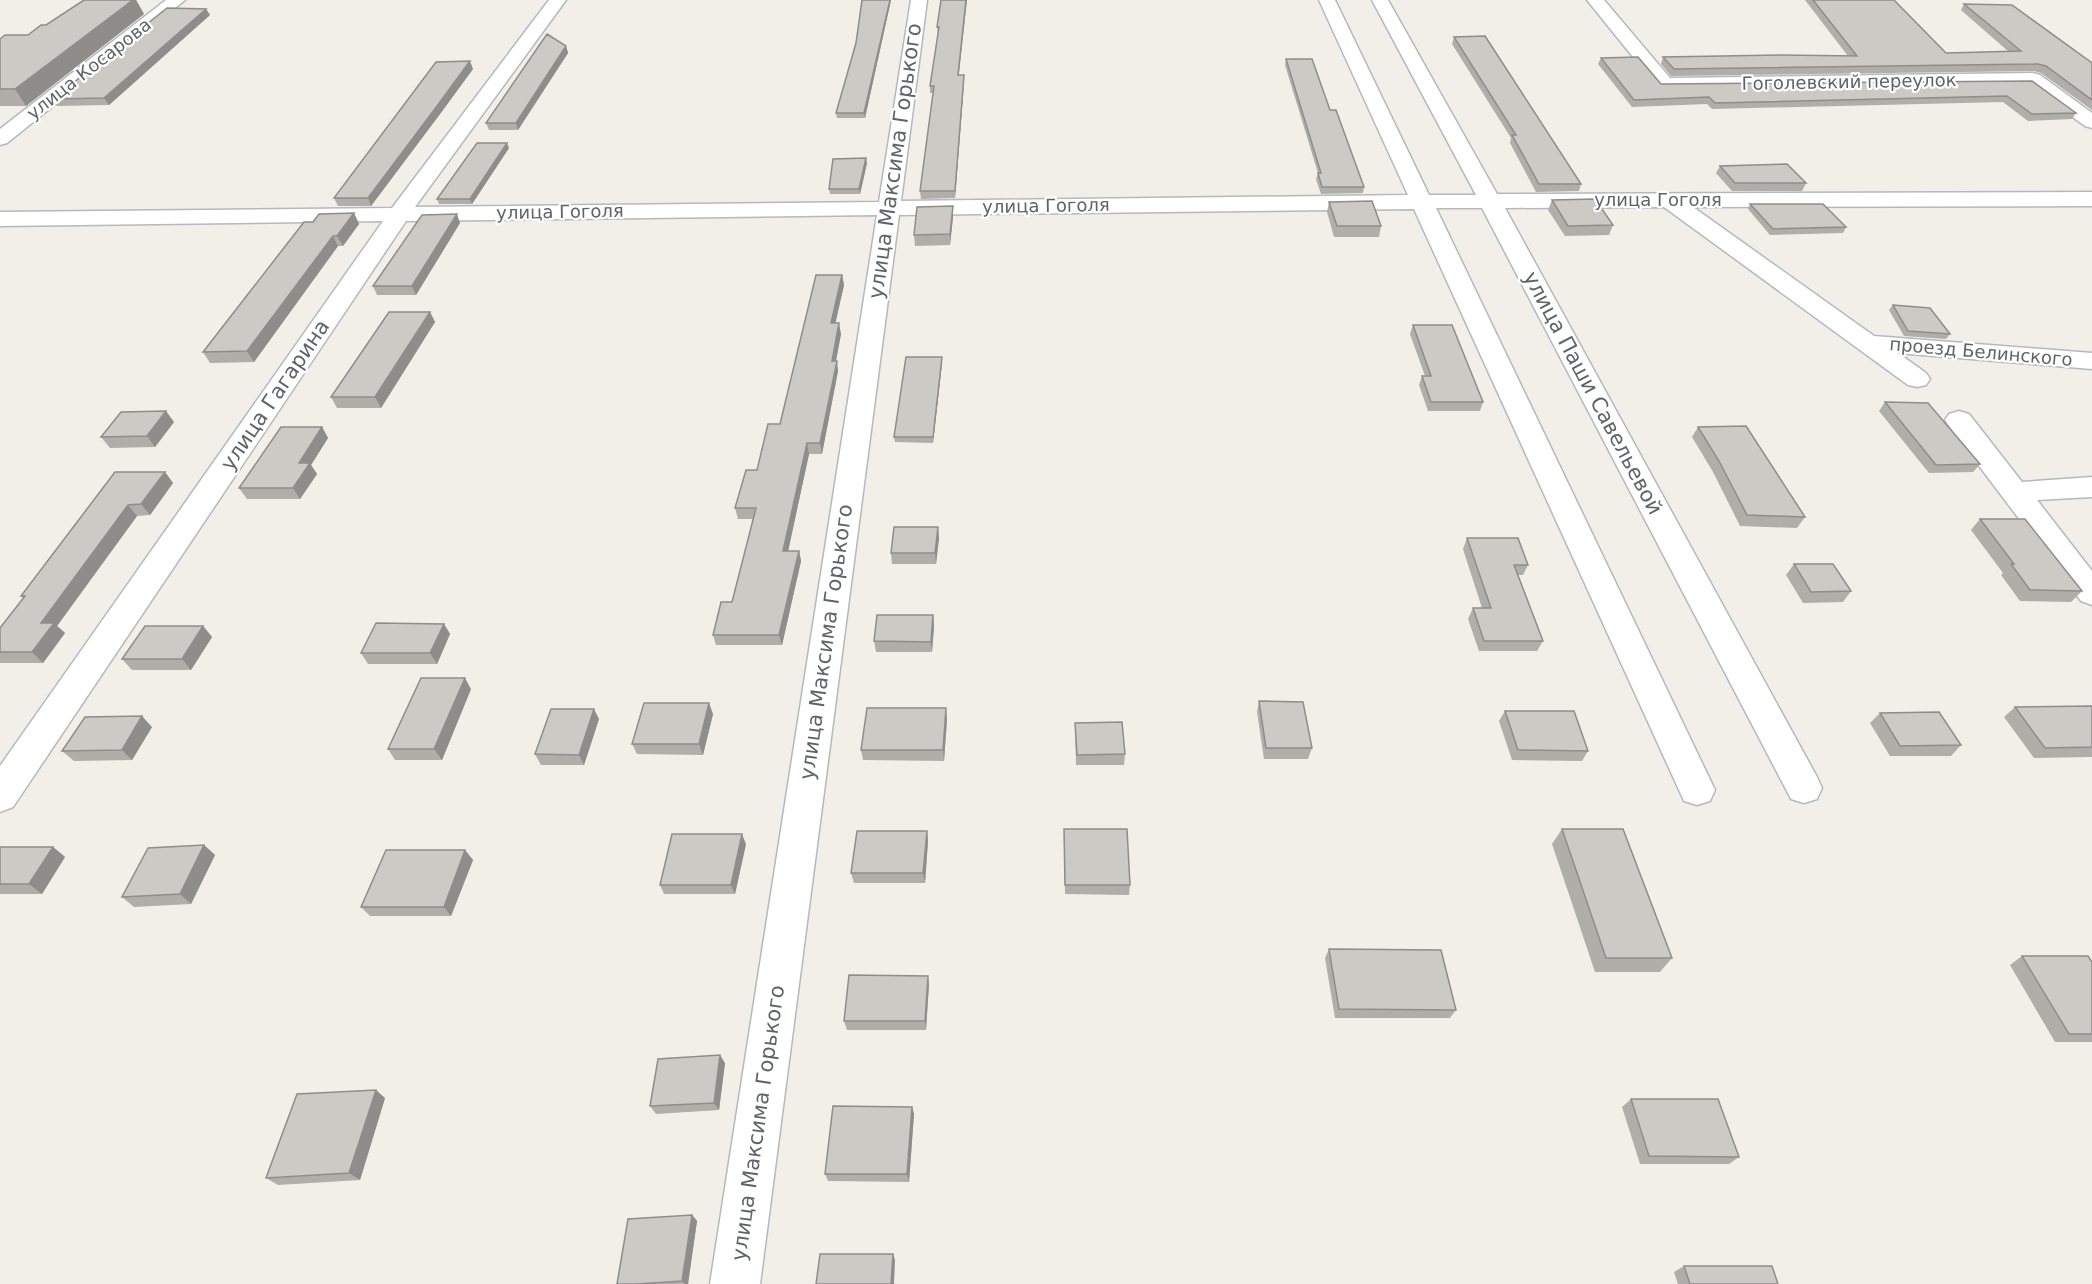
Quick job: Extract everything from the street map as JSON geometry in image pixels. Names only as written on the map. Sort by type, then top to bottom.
[{"type":"street","name":"улица Косарова","points":[[0,139],[177,0]]},
{"type":"street","name":"улица Гагарина","points":[[0,796],[399,214],[558,0]]},
{"type":"street","name":"улица Максима Горького","points":[[735,1284],[919,0]]},
{"type":"street","points":[[1328,0],[1697,790]]},
{"type":"street","name":"улица Паши Савельевой","points":[[1380,0],[1491,201],[1804,788]]},
{"type":"street","name":"Гоголевский переулок","points":[[1595,0],[1665,84],[2033,79],[2092,122]]},
{"type":"street","name":"улица Гоголя","points":[[0,219],[1491,201],[2092,199]]},
{"type":"street","points":[[1669,200],[1917,379]]},
{"type":"street","name":"проезд Белинского","points":[[1869,343],[2092,361]]},
{"type":"street","points":[[1959,420],[2092,593]]},
{"type":"street","points":[[2014,492],[2092,487]]},
{"type":"building","points":[[84,0],[133,0],[15,89],[0,89],[0,39],[5,35],[28,35]]},
{"type":"building","points":[[862,0],[890,0],[864,113],[836,113],[856,43]]},
{"type":"building","points":[[941,0],[966,0],[958,75],[964,75],[955,191],[920,191],[934,86],[930,86]]},
{"type":"building","points":[[1813,0],[1894,0],[1946,53],[2021,51],[1964,4],[2012,5],[2092,63],[2092,100],[2046,66],[2038,64],[1674,69],[1663,57],[1857,56]]},
{"type":"building","points":[[167,8],[206,9],[104,98],[53,99]]},
{"type":"building","points":[[547,34],[566,46],[516,123],[486,123]]},
{"type":"building","points":[[1485,36],[1581,184],[1539,184],[1512,135],[1516,135],[1454,37]]},
{"type":"building","points":[[1638,57],[1661,84],[2032,81],[2076,113],[2032,114],[2007,96],[1715,103],[1709,97],[1634,100],[1601,58]]},
{"type":"building","points":[[1286,59],[1312,59],[1330,110],[1336,110],[1364,187],[1322,187],[1318,173],[1321,173]]},
{"type":"building","points":[[470,61],[368,198],[334,198],[436,62]]},
{"type":"building","points":[[477,143],[507,143],[470,199],[437,199]]},
{"type":"building","points":[[866,158],[859,189],[829,189],[833,159]]},
{"type":"building","points":[[1787,164],[1806,183],[1735,183],[1720,166]]},
{"type":"building","points":[[1595,199],[1613,225],[1568,226],[1552,200]]},
{"type":"building","points":[[1372,201],[1381,226],[1337,226],[1329,202]]},
{"type":"building","points":[[1750,204],[1823,204],[1846,227],[1773,229]]},
{"type":"building","points":[[953,206],[950,234],[914,235],[917,207]]},
{"type":"building","points":[[354,213],[337,236],[333,236],[247,351],[203,352],[304,222],[313,222],[319,214]]},
{"type":"building","points":[[457,214],[412,286],[373,286],[422,215]]},
{"type":"building","points":[[816,275],[842,275],[831,323],[839,323],[832,361],[837,361],[820,443],[807,443],[783,551],[799,551],[779,635],[713,635],[721,602],[732,602],[756,508],[735,508],[746,470],[757,470],[768,424],[780,424]]},
{"type":"building","points":[[1893,305],[1930,308],[1950,334],[1908,331]]},
{"type":"building","points":[[389,312],[430,312],[375,397],[331,397]]},
{"type":"building","points":[[1413,325],[1452,325],[1483,402],[1431,402],[1422,376],[1431,376]]},
{"type":"building","points":[[906,357],[942,357],[933,437],[894,437]]},
{"type":"building","points":[[1885,402],[1928,403],[1980,464],[1936,465]]},
{"type":"building","points":[[166,411],[147,436],[101,437],[121,412]]},
{"type":"building","points":[[1746,426],[1805,517],[1747,515],[1719,461],[1698,427]]},
{"type":"building","points":[[281,427],[322,427],[299,463],[310,463],[293,488],[239,488]]},
{"type":"building","points":[[115,472],[165,472],[141,504],[128,505],[41,623],[54,623],[32,652],[0,652],[0,628],[25,596],[21,596]]},
{"type":"building","points":[[1980,519],[2025,519],[2082,591],[2030,590],[2011,564],[2014,564]]},
{"type":"building","points":[[894,527],[938,527],[935,553],[891,553]]},
{"type":"building","points":[[1467,538],[1518,538],[1528,565],[1514,565],[1543,641],[1484,641],[1473,608],[1491,608]]},
{"type":"building","points":[[1794,564],[1833,564],[1851,591],[1811,592]]},
{"type":"building","points":[[877,615],[933,615],[931,642],[874,641]]},
{"type":"building","points":[[376,623],[444,624],[430,653],[361,653]]},
{"type":"building","points":[[145,626],[203,626],[182,659],[122,659]]},
{"type":"building","points":[[421,678],[465,678],[434,749],[388,749]]},
{"type":"building","points":[[1259,701],[1303,702],[1312,748],[1266,748]]},
{"type":"building","points":[[644,703],[709,703],[699,744],[632,744]]},
{"type":"building","points":[[2092,706],[2092,747],[2045,748],[2015,707]]},
{"type":"building","points":[[867,708],[946,708],[943,750],[861,750]]},
{"type":"building","points":[[551,709],[594,709],[579,755],[535,754]]},
{"type":"building","points":[[1505,711],[1574,711],[1588,751],[1518,750]]},
{"type":"building","points":[[1939,712],[1961,745],[1900,746],[1880,713]]},
{"type":"building","points":[[142,716],[122,750],[62,751],[85,717]]},
{"type":"building","points":[[1122,722],[1125,754],[1077,755],[1075,723]]},
{"type":"building","points":[[1064,829],[1127,829],[1130,885],[1065,885]]},
{"type":"building","points":[[1562,829],[1623,829],[1672,958],[1606,958]]},
{"type":"building","points":[[857,831],[927,831],[923,873],[851,873]]},
{"type":"building","points":[[672,834],[742,834],[731,885],[660,885]]},
{"type":"building","points":[[204,845],[180,894],[122,897],[148,848]]},
{"type":"building","points":[[0,847],[53,847],[29,884],[0,884]]},
{"type":"building","points":[[386,850],[465,850],[444,907],[361,907]]},
{"type":"building","points":[[1329,949],[1441,950],[1456,1010],[1339,1009]]},
{"type":"building","points":[[2022,956],[2088,956],[2092,962],[2092,1034],[2069,1034]]},
{"type":"building","points":[[849,975],[928,976],[925,1021],[844,1021]]},
{"type":"building","points":[[720,1055],[714,1103],[650,1106],[658,1059]]},
{"type":"building","points":[[376,1090],[349,1173],[266,1178],[297,1094]]},
{"type":"building","points":[[1631,1099],[1718,1099],[1739,1157],[1649,1156]]},
{"type":"building","points":[[833,1106],[912,1107],[907,1174],[825,1174]]},
{"type":"building","points":[[692,1215],[682,1281],[617,1284],[628,1219]]},
{"type":"building","points":[[820,1254],[893,1254],[891,1284],[816,1284]]},
{"type":"building","points":[[1684,1266],[1772,1266],[1778,1284],[1690,1284]]}]
